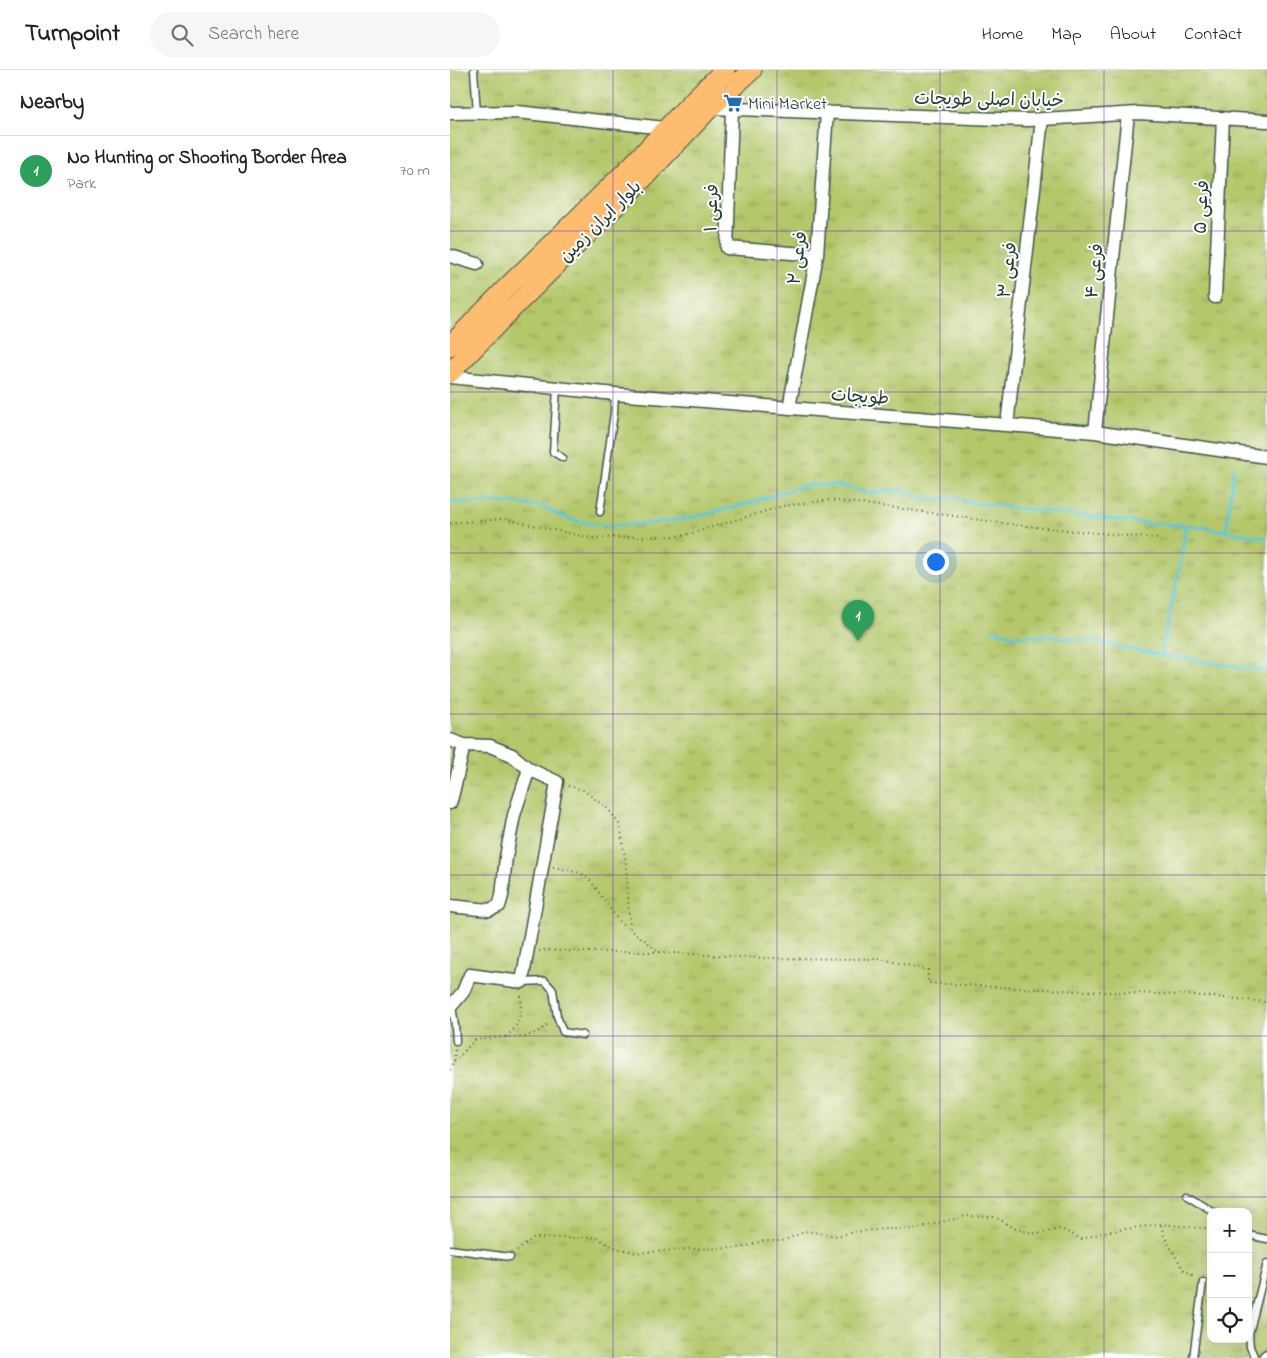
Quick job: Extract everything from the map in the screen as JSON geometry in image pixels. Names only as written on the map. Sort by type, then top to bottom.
[{"type":"main road","name":"بلوار ایران زمین","points":[[450,375],[510,311],[638,184],[710,108],[752,70]]},
{"type":"main road","name":"بلوار ایران زمین","points":[[450,346],[506,288],[631,166],[719,72]]},
{"type":"street","name":"خیابان اصلی طویجات","points":[[710,108],[1027,120],[1138,113],[1267,121]]},
{"type":"street","name":"فرعی ۱","points":[[732,109],[727,248],[817,255]]},
{"type":"street","points":[[450,114],[517,112],[665,128]]},
{"type":"street","name":"فرعی ۲","points":[[789,408],[817,255],[827,112]]},
{"type":"street","name":"فرعی ۴","points":[[1095,432],[1128,114]]},
{"type":"street","name":"فرعی ۵","points":[[1215,297],[1223,118]]},
{"type":"street","name":"فرعی ۳","points":[[1007,424],[1042,119]]},
{"type":"street","points":[[450,256],[478,264]]},
{"type":"street","name":"طویجات","points":[[450,375],[615,394],[1095,432],[1267,457]]},
{"type":"street","points":[[450,740],[464,745],[490,746],[512,755],[529,769],[557,782],[522,982],[470,975],[463,992],[451,1005]]},
{"type":"street","points":[[450,803],[454,793],[464,745]]},
{"type":"street","points":[[450,906],[489,910],[499,906],[514,815],[529,769]]},
{"type":"lane","points":[[474,70],[477,113]]},
{"type":"lane","points":[[557,388],[553,452],[563,458]]},
{"type":"lane","points":[[600,512],[615,394]]},
{"type":"lane","points":[[522,982],[545,981],[553,990],[557,1016],[563,1032],[583,1035]]},
{"type":"lane","points":[[451,1005],[456,1041]]},
{"type":"lane","points":[[1187,1195],[1208,1208]]},
{"type":"lane","points":[[1252,1236],[1267,1239]]},
{"type":"lane","points":[[450,1249],[510,1257]]},
{"type":"lane","points":[[1255,1358],[1250,1347],[1249,1334],[1267,1263]]},
{"type":"lane","points":[[1193,1358],[1203,1282]]},
{"type":"path","points":[[450,523],[504,519],[591,538],[682,536],[782,506],[830,500],[1018,525],[1159,539]]},
{"type":"path","points":[[557,782],[583,790],[608,809],[620,824],[626,863],[630,930]]},
{"type":"path","points":[[542,865],[581,873],[590,880],[620,923],[658,952]]},
{"type":"path","points":[[525,966],[538,952],[548,950],[658,952],[758,958],[881,959],[928,970],[928,982],[1205,996],[1267,1002]]},
{"type":"path","points":[[506,1037],[518,1024],[521,1010],[522,982]]},
{"type":"path","points":[[450,1070],[454,1062],[475,1040],[525,1037],[540,1031],[557,1016]]},
{"type":"path","points":[[454,1062],[456,1041]]},
{"type":"path","points":[[510,1257],[533,1238],[596,1237],[612,1247],[637,1253],[741,1248],[762,1241],[782,1241],[807,1231],[838,1236],[853,1232],[885,1229],[914,1230],[966,1216],[995,1217],[1016,1229],[1037,1234],[1061,1229],[1082,1239],[1105,1232],[1160,1224],[1207,1229]]},
{"type":"path","points":[[1160,1224],[1164,1236],[1183,1270],[1203,1282]]},
{"type":"green space","points":[[450,70],[1267,70],[1267,1358],[450,1358]]},
{"type":"waterway","points":[[1226,530],[1234,467]]},
{"type":"waterway","points":[[450,502],[543,506],[558,515],[577,521],[610,526],[690,518],[751,503],[807,485],[837,485],[868,493],[900,490],[928,500],[956,498],[975,503],[1143,523],[1185,525],[1267,538]]},
{"type":"waterway","points":[[993,630],[1015,636],[1049,636],[1089,641],[1161,655],[1183,550],[1185,525]]},
{"type":"waterway","points":[[1161,655],[1267,671]]},
{"type":"place","name":"Mini Market","points":[[733,103]]},
{"type":"place","name":"No Hunting or Shooting Border Area","points":[[858,641]]}]
